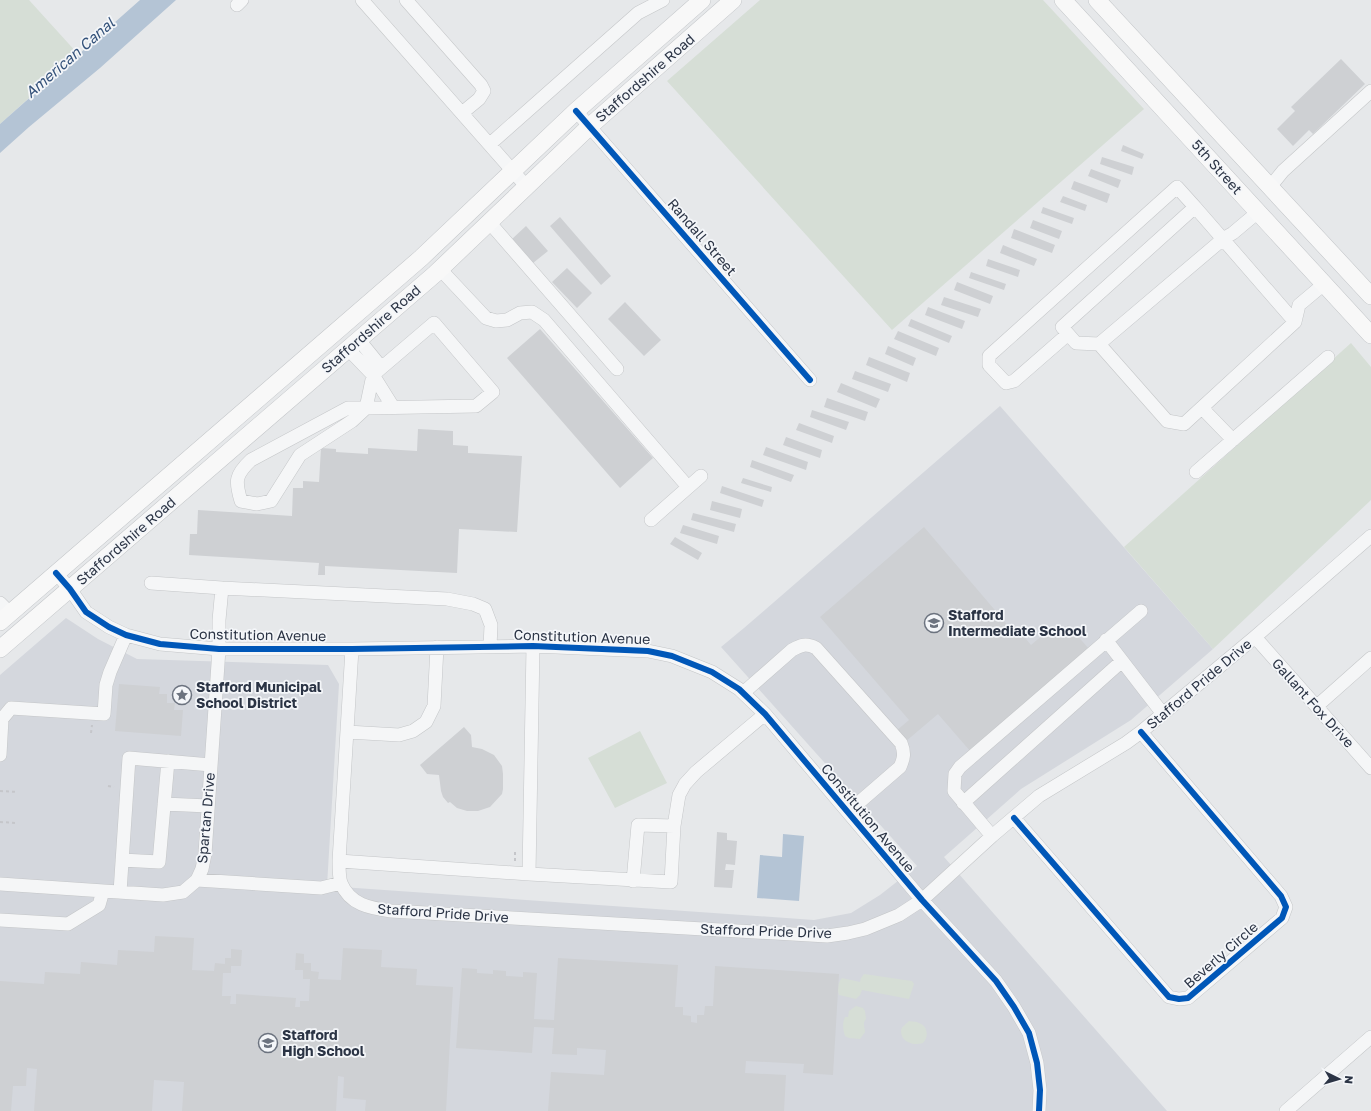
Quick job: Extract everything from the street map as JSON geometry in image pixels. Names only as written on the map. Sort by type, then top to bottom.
[{"type":"main road","name":"Staffordshire Road","points":[[3,613],[56,573],[421,258],[576,111],[702,0]]},
{"type":"main road","name":"Staffordshire Road","points":[[0,649],[440,269],[590,126],[733,0]]},
{"type":"main road","name":"5th Street","points":[[1063,0],[1371,335]]},
{"type":"main road","name":"5th Street","points":[[1097,0],[1371,296]]},
{"type":"main road","points":[[1155,100],[1173,82]]},
{"type":"main road","points":[[1258,212],[1270,188]]},
{"type":"main road","points":[[1324,284],[1342,265]]},
{"type":"street","points":[[406,0],[481,85],[484,91],[479,100],[462,113]]},
{"type":"street","points":[[490,144],[638,13],[664,0]]},
{"type":"street","points":[[369,2],[462,113],[526,186]]},
{"type":"street","points":[[1270,188],[1283,171],[1371,91]]},
{"type":"street","name":"Randall Street","points":[[576,111],[810,380]]},
{"type":"street","points":[[1068,334],[1014,381],[1006,383],[989,365],[989,356],[1177,187],[1295,322]]},
{"type":"street","points":[[1195,207],[1062,327],[1076,342],[1099,344],[1167,421],[1184,424],[1295,322],[1299,305],[1324,284]]},
{"type":"street","points":[[1099,344],[1258,212]]},
{"type":"street","points":[[489,222],[617,369]]},
{"type":"street","points":[[440,269],[486,318],[496,321],[507,320],[520,313],[532,312],[544,320],[688,487]]},
{"type":"street","points":[[393,407],[366,408],[348,408],[251,460],[240,470],[237,486],[241,501],[257,504],[272,502],[300,455],[352,421],[366,408],[377,371],[434,323],[492,392],[476,406],[393,407]]},
{"type":"street","points":[[353,344],[377,371],[393,407]]},
{"type":"street","points":[[1196,472],[1328,357]]},
{"type":"street","points":[[1202,408],[1233,440]]},
{"type":"street","points":[[651,520],[701,476]]},
{"type":"street","name":"Stafford Pride Drive","points":[[341,883],[351,898],[366,907],[391,911],[827,936],[865,929],[899,915],[922,900],[992,836],[1039,796],[1126,743],[1141,732],[1255,637],[1371,536]]},
{"type":"street","name":"Constitution Avenue","points":[[56,573],[70,589],[86,612],[109,627],[126,635],[160,644],[219,649],[352,649],[533,646],[648,651],[672,656],[712,672],[739,689],[765,714],[922,900],[996,981],[1014,1006],[1029,1033],[1037,1062],[1040,1090],[1039,1111]]},
{"type":"street","points":[[151,583],[447,599],[473,604],[485,609],[491,625],[490,647]]},
{"type":"street","name":"Spartan Drive","points":[[0,884],[163,895],[183,892],[197,880],[202,869],[205,854],[222,588]]},
{"type":"street","points":[[992,836],[954,791],[955,774],[960,767],[1140,611]]},
{"type":"street","points":[[0,755],[2,719],[11,708],[104,714],[106,685],[126,635]]},
{"type":"street","name":"Gallant Fox Drive","points":[[1255,637],[1371,768]]},
{"type":"street","points":[[1106,640],[1162,714]]},
{"type":"street","points":[[743,693],[792,650],[799,646],[808,644],[816,648],[901,743],[905,752],[904,759],[900,767],[848,812]]},
{"type":"street","points":[[529,874],[533,646]]},
{"type":"street","points":[[347,732],[399,735],[413,731],[426,722],[434,706],[437,647]]},
{"type":"street","points":[[197,880],[321,888],[341,883],[339,861],[352,649]]},
{"type":"street","points":[[1316,706],[1371,658]]},
{"type":"street","points":[[963,803],[1122,661]]},
{"type":"street","points":[[339,861],[671,882],[674,826],[679,795],[685,784],[696,772],[765,714]]},
{"type":"street","name":"Beverly Circle","points":[[1014,818],[1169,997],[1179,999],[1188,998],[1282,918],[1286,907],[1281,896],[1141,732]]},
{"type":"street","points":[[120,892],[130,758],[211,765]]},
{"type":"street","points":[[122,860],[159,862],[168,761]]},
{"type":"street","points":[[164,804],[208,806]]},
{"type":"street","points":[[633,880],[638,825],[674,826]]},
{"type":"street","points":[[0,920],[68,924],[99,905],[103,891]]},
{"type":"street","points":[[1286,1111],[1371,1037]]},
{"type":"path","points":[[0,791],[18,792]]},
{"type":"path","points":[[0,822],[17,823]]},
{"type":"shaded area","points":[[0,0],[29,0],[78,54],[0,124]]},
{"type":"shaded area","points":[[760,0],[1043,0],[1144,109],[892,330],[667,81]]},
{"type":"shaded area","points":[[1351,343],[1371,367],[1371,500],[1213,649],[1124,547]]},
{"type":"shaded area","points":[[1000,406],[1213,649],[1131,720],[1021,789],[944,857],[1167,1111],[0,1111],[0,675],[66,618],[98,639],[137,659],[328,665],[339,684],[327,886],[814,920],[851,913],[880,895],[917,866],[721,647]]},
{"type":"shaded area","points":[[640,731],[667,783],[615,808],[588,758]]},
{"type":"shaded area","points":[[864,974],[912,981],[914,984],[909,999],[862,990],[856,999],[839,995],[838,986],[842,978],[860,982]]},
{"type":"shaded area","points":[[856,1006],[863,1008],[866,1019],[864,1024],[865,1032],[860,1039],[845,1036],[843,1029],[845,1017],[848,1017],[849,1011]]},
{"type":"shaded area","points":[[909,1021],[918,1022],[926,1029],[927,1035],[923,1043],[909,1043],[903,1038],[901,1030]]},
{"type":"water","name":"American Canal","points":[[140,0],[176,0],[100,68],[0,153],[0,124]]},
{"type":"water","points":[[783,834],[804,836],[799,901],[757,898],[760,855],[782,857]]},
{"type":"building","points":[[1341,59],[1365,84],[1313,134],[1309,130],[1293,146],[1277,129],[1295,111],[1291,107]]},
{"type":"building","points":[[1123,145],[1144,154],[1142,159],[1121,151]]},
{"type":"building","points":[[1102,157],[1134,167],[1132,175],[1100,164]]},
{"type":"building","points":[[1091,169],[1121,180],[1118,188],[1088,176]]},
{"type":"building","points":[[1074,181],[1110,194],[1107,203],[1071,189]]},
{"type":"building","points":[[1063,196],[1087,205],[1085,211],[1060,202]]},
{"type":"building","points":[[1043,207],[1074,218],[1072,224],[1041,213]]},
{"type":"building","points":[[560,217],[611,276],[601,285],[550,226]]},
{"type":"building","points":[[1033,220],[1062,231],[1059,239],[1030,228]]},
{"type":"building","points":[[526,226],[548,251],[533,263],[512,239]]},
{"type":"building","points":[[1014,229],[1055,245],[1052,253],[1011,238]]},
{"type":"building","points":[[1003,245],[1037,259],[1034,266],[1000,253]]},
{"type":"building","points":[[988,259],[1020,270],[1018,277],[986,266]]},
{"type":"building","points":[[567,268],[592,293],[577,308],[552,282]]},
{"type":"building","points":[[971,272],[1006,284],[1004,290],[969,278]]},
{"type":"building","points":[[957,282],[993,296],[990,304],[954,290]]},
{"type":"building","points":[[944,297],[981,309],[978,317],[941,305]]},
{"type":"building","points":[[625,302],[661,340],[644,356],[608,319]]},
{"type":"building","points":[[928,307],[965,321],[962,329],[925,315]]},
{"type":"building","points":[[911,319],[952,336],[949,343],[908,326]]},
{"type":"building","points":[[540,329],[653,458],[620,488],[507,358]]},
{"type":"building","points":[[898,331],[939,348],[936,356],[894,339]]},
{"type":"building","points":[[888,346],[916,358],[913,366],[885,354]]},
{"type":"building","points":[[869,357],[910,373],[907,382],[866,365]]},
{"type":"building","points":[[855,371],[891,384],[888,392],[852,379]]},
{"type":"building","points":[[841,383],[880,399],[876,408],[837,392]]},
{"type":"building","points":[[827,398],[868,412],[865,421],[824,407]]},
{"type":"building","points":[[812,410],[849,422],[846,430],[810,417]]},
{"type":"building","points":[[799,423],[834,436],[832,443],[796,430]]},
{"type":"building","points":[[418,429],[453,431],[453,445],[468,446],[468,453],[522,456],[517,532],[459,529],[457,573],[325,566],[325,575],[318,575],[319,563],[189,555],[190,534],[197,534],[198,510],[292,516],[293,488],[303,488],[303,481],[319,482],[321,448],[336,449],[336,452],[368,454],[368,448],[417,451]]},
{"type":"building","points":[[786,437],[822,450],[820,458],[783,445]]},
{"type":"building","points":[[766,447],[808,462],[806,470],[763,455]]},
{"type":"building","points":[[752,460],[794,475],[791,482],[750,467]]},
{"type":"building","points":[[743,478],[772,487],[771,492],[741,483]]},
{"type":"building","points":[[722,486],[764,500],[762,507],[720,493]]},
{"type":"building","points":[[712,501],[742,509],[740,518],[710,510]]},
{"type":"building","points":[[693,513],[736,524],[734,532],[691,520]]},
{"type":"building","points":[[683,525],[719,536],[717,544],[680,533]]},
{"type":"building","points":[[924,527],[1017,636],[1021,633],[1031,645],[1051,628],[1057,635],[1068,625],[1089,649],[971,752],[938,714],[905,742],[896,731],[909,720],[820,617]]},
{"type":"building","points":[[675,537],[702,553],[698,560],[670,544]]},
{"type":"building","points":[[119,684],[160,687],[159,694],[167,694],[167,703],[175,703],[174,710],[183,710],[181,736],[115,731]]},
{"type":"building","points":[[464,727],[471,735],[472,747],[482,749],[494,755],[502,766],[502,794],[490,807],[478,811],[467,811],[457,808],[450,802],[448,803],[443,797],[441,791],[439,775],[427,774],[420,765]]},
{"type":"building","points":[[717,832],[727,833],[727,840],[737,841],[735,865],[726,864],[725,870],[734,870],[732,888],[714,887]]},
{"type":"building","points":[[155,936],[194,938],[192,970],[214,971],[215,963],[225,964],[225,958],[231,958],[231,949],[242,950],[241,966],[231,966],[231,973],[223,973],[222,996],[231,996],[230,1004],[236,1004],[236,994],[296,998],[295,1007],[300,1007],[300,1001],[309,1001],[310,979],[303,979],[303,970],[295,970],[296,953],[304,954],[304,963],[311,963],[311,971],[319,972],[318,979],[341,980],[343,948],[382,950],[381,967],[417,969],[416,985],[453,987],[446,1111],[365,1111],[366,1100],[343,1098],[344,1077],[338,1076],[336,1111],[182,1111],[184,1082],[154,1080],[152,1111],[34,1111],[37,1069],[27,1068],[26,1086],[13,1086],[11,1111],[0,1111],[0,981],[44,984],[45,972],[80,974],[81,962],[117,965],[118,950],[154,952]]},
{"type":"building","points":[[558,958],[678,965],[675,1007],[683,1007],[683,1015],[691,1016],[691,1022],[697,1023],[697,1015],[704,1015],[705,1006],[713,1006],[715,966],[839,974],[833,1075],[803,1073],[804,1064],[746,1061],[745,1073],[786,1075],[784,1111],[548,1111],[551,1072],[604,1075],[606,1050],[577,1048],[577,1055],[552,1054],[554,1028],[534,1027],[532,1053],[456,1048],[462,968],[477,969],[477,973],[493,974],[493,970],[506,971],[506,976],[523,977],[523,972],[537,973],[534,1019],[554,1020]]},
{"type":"cycle path","points":[[576,111],[810,380]]},
{"type":"cycle path","points":[[56,573],[70,589],[86,612],[109,627],[126,635],[160,644],[219,649],[352,649],[533,646],[648,651],[672,656],[712,672],[739,689],[765,714],[922,900],[996,981],[1014,1007],[1029,1033],[1037,1063],[1040,1090],[1039,1111]]},
{"type":"cycle path","points":[[1014,818],[1169,997],[1179,999],[1188,998],[1282,918],[1286,907],[1281,896],[1141,732]]},
{"type":"place","name":"Stafford Intermediate School","points":[[934,623]]},
{"type":"place","name":"Stafford Municipal School District","points":[[182,695]]},
{"type":"place","name":"Stafford High School","points":[[268,1043]]}]
